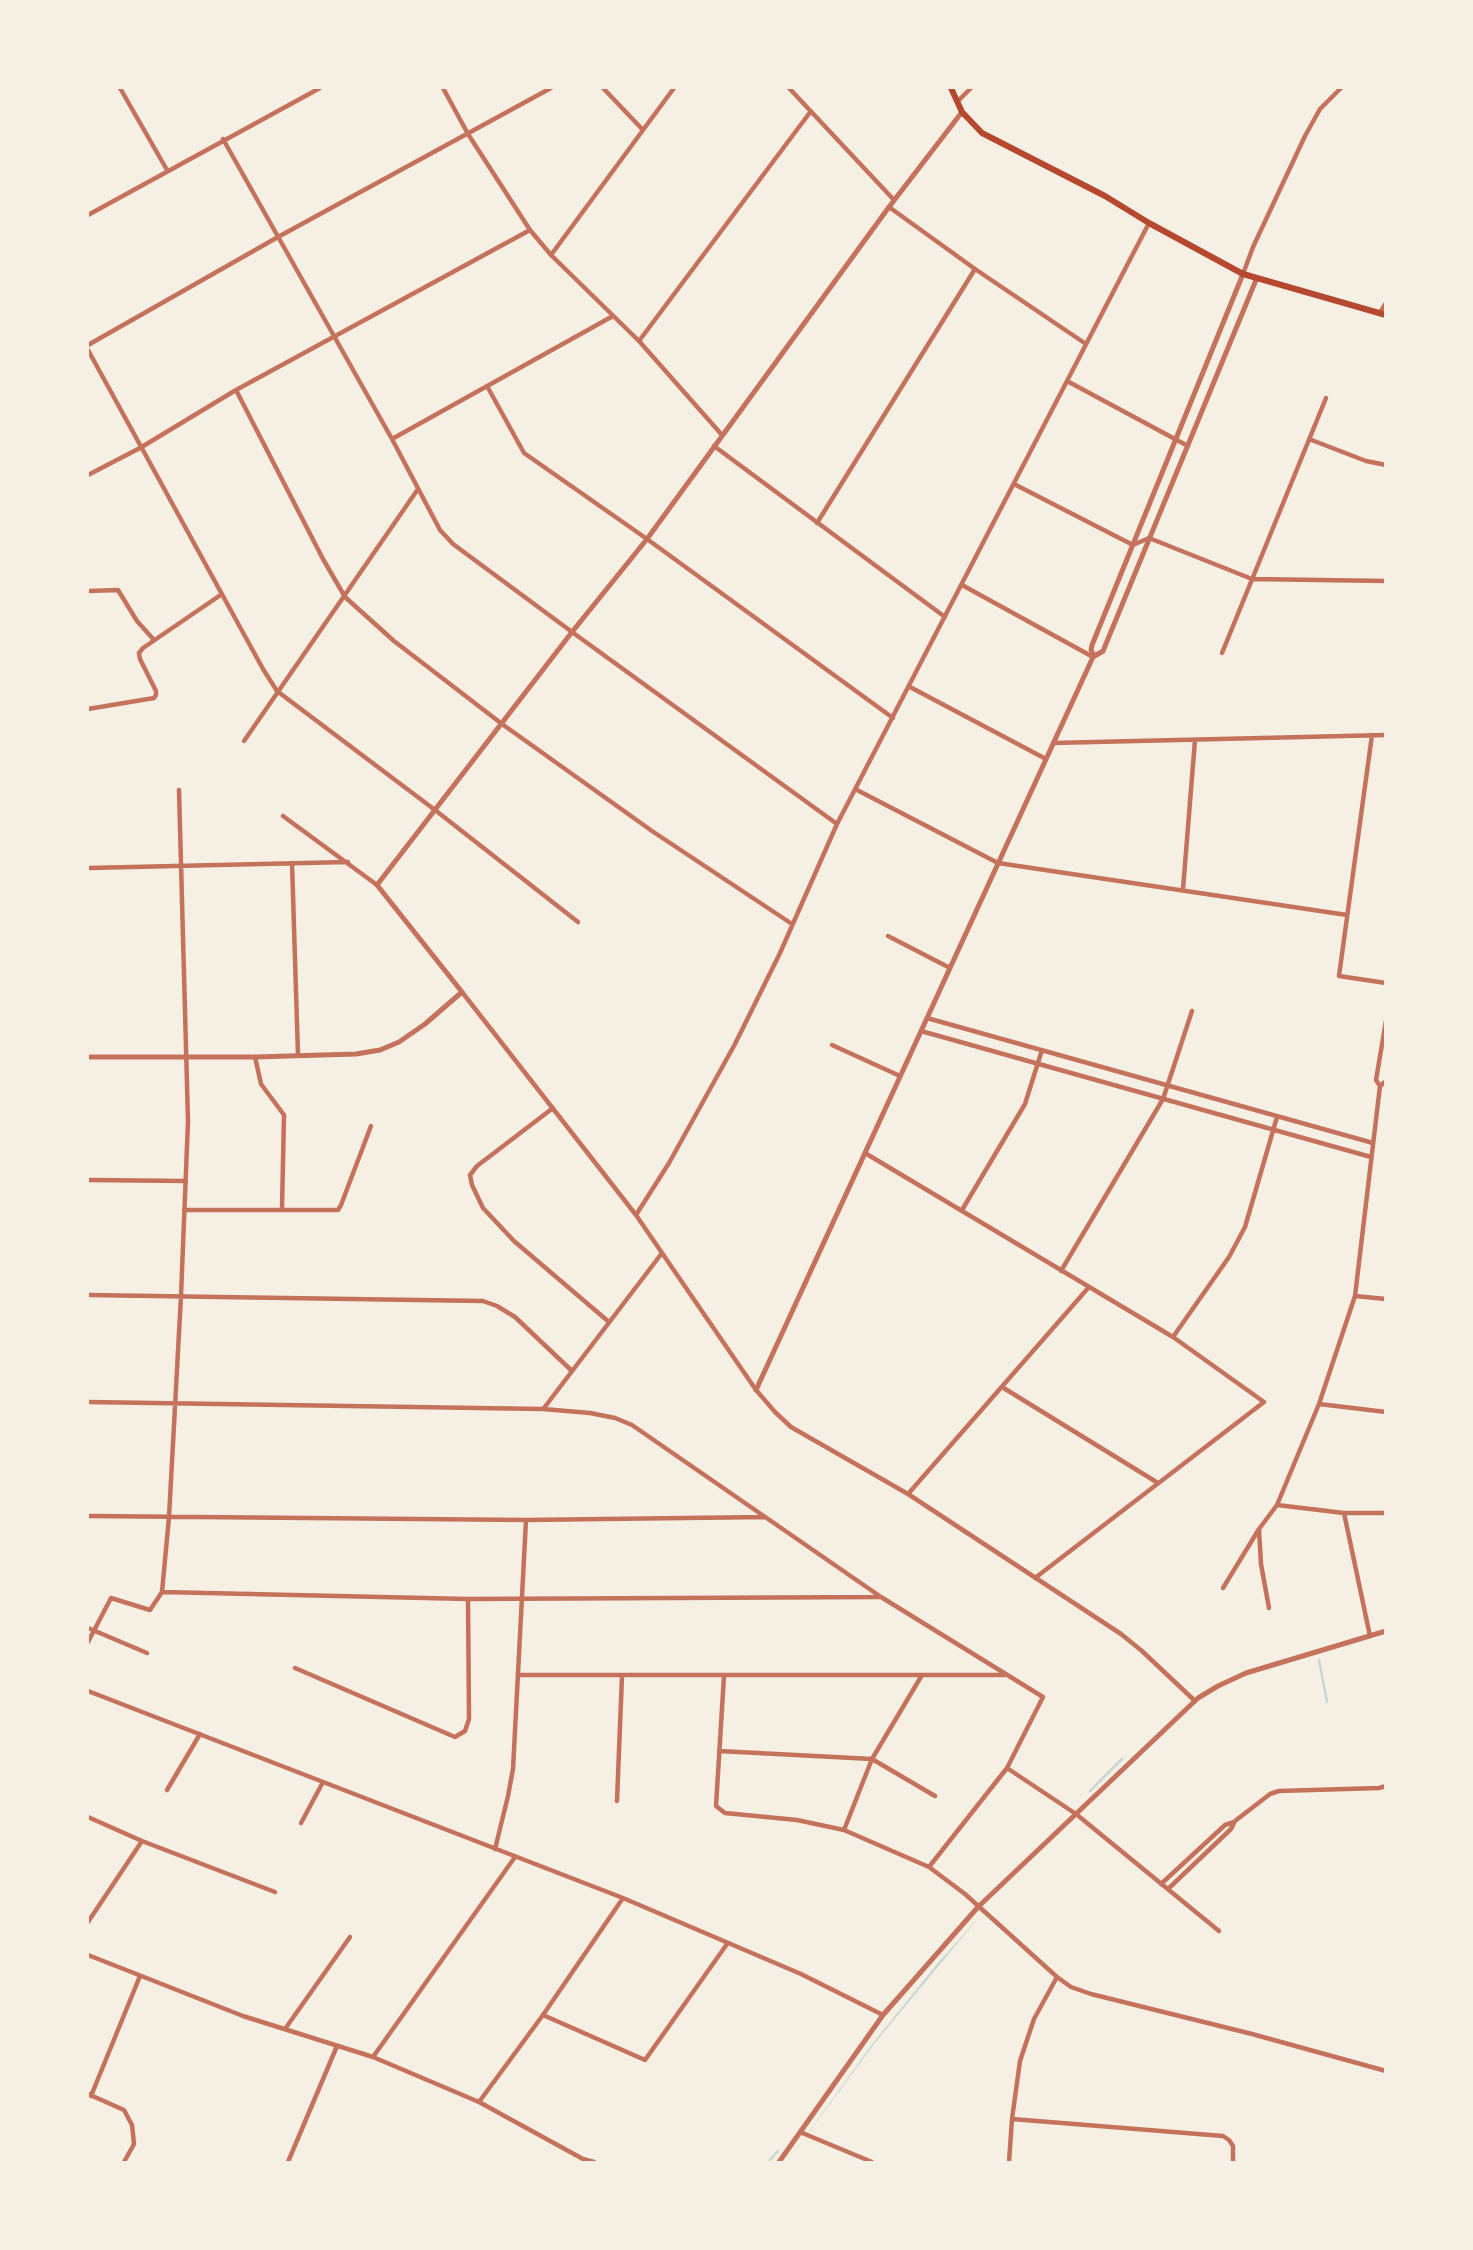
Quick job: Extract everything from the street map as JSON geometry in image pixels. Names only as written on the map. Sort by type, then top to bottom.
[{"type":"main road","points":[[951,88],[962,112],[982,133],[1105,196],[1243,274],[1382,315]]},
{"type":"street","points":[[120,88],[167,170]]},
{"type":"street","points":[[88,215],[320,88]]},
{"type":"street","points":[[443,88],[468,134],[530,230],[551,255],[639,341],[722,435]]},
{"type":"street","points":[[88,345],[278,237],[551,88]]},
{"type":"street","points":[[603,88],[643,130]]},
{"type":"street","points":[[551,255],[674,88]]},
{"type":"street","points":[[789,88],[894,200]]},
{"type":"street","points":[[958,101],[971,88]]},
{"type":"street","points":[[1093,656],[1092,645],[1177,441],[1253,247],[1305,136],[1320,109],[1341,88]]},
{"type":"street","points":[[639,341],[811,111]]},
{"type":"street","points":[[377,885],[647,539],[894,200],[962,112]]},
{"type":"street","points":[[223,139],[392,439],[440,530],[453,544],[837,824]]},
{"type":"street","points":[[889,207],[1086,344]]},
{"type":"street","points":[[636,1215],[669,1163],[734,1044],[780,953],[837,824],[1149,223]]},
{"type":"street","points":[[88,474],[140,448],[236,390],[530,230]]},
{"type":"street","points":[[817,523],[975,269]]},
{"type":"street","points":[[756,1390],[1093,656],[1103,651],[1256,279]]},
{"type":"street","points":[[1382,315],[1385,303]]},
{"type":"street","points":[[392,439],[613,316]]},
{"type":"street","points":[[88,350],[263,669],[278,691],[578,922]]},
{"type":"street","points":[[1067,382],[1188,446]]},
{"type":"street","points":[[487,386],[524,453],[647,539],[893,719]]},
{"type":"street","points":[[236,390],[345,597],[394,641],[502,724],[652,831],[792,924]]},
{"type":"street","points":[[1222,653],[1326,398]]},
{"type":"street","points":[[1309,439],[1366,461],[1385,465]]},
{"type":"street","points":[[715,446],[946,617]]},
{"type":"street","points":[[1014,484],[1133,545]]},
{"type":"street","points":[[244,741],[418,489]]},
{"type":"street","points":[[1133,545],[1149,538],[1252,579],[1385,581]]},
{"type":"street","points":[[962,586],[1093,656]]},
{"type":"street","points":[[88,591],[118,590],[137,621],[154,640]]},
{"type":"street","points":[[88,709],[154,698],[156,695],[139,653],[222,594]]},
{"type":"street","points":[[910,687],[1045,759]]},
{"type":"street","points":[[1372,735],[1339,976],[1385,983]]},
{"type":"street","points":[[1053,743],[1385,735]]},
{"type":"street","points":[[1184,889],[1195,740]]},
{"type":"street","points":[[88,1642],[111,1598],[150,1610],[162,1592],[169,1517],[188,1121],[179,790]]},
{"type":"street","points":[[857,790],[998,863],[1347,915]]},
{"type":"street","points":[[284,816],[377,885],[636,1215],[756,1390],[791,1427],[908,1494],[1121,1634],[1195,1701]]},
{"type":"street","points":[[88,868],[348,862]]},
{"type":"street","points":[[292,863],[298,1055]]},
{"type":"street","points":[[888,936],[950,968]]},
{"type":"street","points":[[88,1057],[255,1058],[356,1054],[380,1050],[400,1042],[462,992]]},
{"type":"street","points":[[1061,1271],[1163,1099],[1192,1011]]},
{"type":"street","points":[[927,1018],[1373,1143]]},
{"type":"street","points":[[1381,1091],[1376,1080],[1385,1021]]},
{"type":"street","points":[[921,1031],[1371,1157]]},
{"type":"street","points":[[832,1045],[900,1076]]},
{"type":"street","points":[[961,1210],[1021,1112],[1042,1050]]},
{"type":"street","points":[[255,1058],[261,1084],[284,1115],[282,1209]]},
{"type":"street","points":[[1223,1588],[1277,1505],[1319,1404],[1355,1296],[1371,1157],[1381,1091],[1385,1081]]},
{"type":"street","points":[[553,1108],[477,1166],[470,1175],[472,1185],[483,1208],[514,1241],[609,1322]]},
{"type":"street","points":[[1173,1337],[1229,1256],[1245,1227],[1277,1117]]},
{"type":"street","points":[[184,1210],[338,1210],[371,1126]]},
{"type":"street","points":[[864,1153],[1173,1337],[1264,1402],[1035,1578]]},
{"type":"street","points":[[88,1180],[186,1181]]},
{"type":"street","points":[[543,1409],[662,1253]]},
{"type":"street","points":[[908,1494],[1089,1286]]},
{"type":"street","points":[[88,1295],[482,1301],[497,1306],[514,1317],[572,1371]]},
{"type":"street","points":[[1355,1296],[1385,1299]]},
{"type":"street","points":[[1002,1387],[1158,1483]]},
{"type":"street","points":[[88,1402],[543,1409],[590,1413],[632,1425],[881,1597],[1043,1697],[1007,1768],[929,1867]]},
{"type":"street","points":[[1319,1404],[1385,1412]]},
{"type":"street","points":[[1277,1505],[1344,1513],[1385,1513]]},
{"type":"street","points":[[1344,1513],[1370,1636]]},
{"type":"street","points":[[88,1516],[526,1520],[766,1517]]},
{"type":"street","points":[[495,1849],[513,1769],[526,1520]]},
{"type":"street","points":[[1259,1529],[1261,1564],[1269,1608]]},
{"type":"street","points":[[162,1592],[468,1599],[881,1597]]},
{"type":"street","points":[[295,1668],[455,1737],[465,1731],[469,1719],[468,1599]]},
{"type":"street","points":[[88,1628],[147,1653]]},
{"type":"street","points":[[779,2162],[883,2015],[978,1907],[1195,1701],[1246,1673],[1385,1631]]},
{"type":"street","points":[[519,1675],[1005,1675]]},
{"type":"street","points":[[844,1830],[872,1759],[922,1675]]},
{"type":"street","points":[[617,1801],[622,1676]]},
{"type":"street","points":[[723,1676],[716,1806],[725,1814],[797,1819],[844,1830],[929,1867],[965,1894],[1071,1987],[1385,2071]]},
{"type":"street","points":[[88,1691],[623,1898],[801,1974],[883,2015]]},
{"type":"street","points":[[167,1790],[200,1734]]},
{"type":"street","points":[[719,1751],[872,1759],[935,1796]]},
{"type":"street","points":[[1007,1768],[1076,1814],[1220,1931]]},
{"type":"street","points":[[301,1823],[323,1782]]},
{"type":"street","points":[[1161,1884],[1225,1825],[1235,1821],[1270,1794],[1279,1791],[1385,1786]]},
{"type":"street","points":[[88,1817],[142,1841],[275,1892]]},
{"type":"street","points":[[1168,1889],[1231,1829],[1235,1821]]},
{"type":"street","points":[[88,1922],[142,1841]]},
{"type":"street","points":[[373,2057],[515,1857]]},
{"type":"street","points":[[479,2102],[543,2015],[623,1898]]},
{"type":"street","points":[[285,2029],[350,1937]]},
{"type":"street","points":[[543,2015],[645,2060],[727,1944]]},
{"type":"street","points":[[88,1955],[243,2016],[373,2057],[479,2102],[583,2159],[594,2162]]},
{"type":"street","points":[[124,2162],[134,2144],[132,2125],[124,2110],[90,2095],[140,1976]]},
{"type":"street","points":[[1009,2162],[1020,2061],[1034,2019],[1057,1977]]},
{"type":"street","points":[[288,2162],[337,2046]]},
{"type":"street","points":[[1012,2119],[1223,2137],[1233,2146],[1233,2162]]},
{"type":"street","points":[[800,2132],[872,2162]]},
{"type":"shaded area","points":[[980,1916],[874,2044],[787,2162],[873,2043]]},
{"type":"waterway","points":[[1319,1660],[1327,1702]]},
{"type":"waterway","points":[[1090,1791],[1122,1759]]},
{"type":"waterway","points":[[768,2162],[778,2151]]}]
